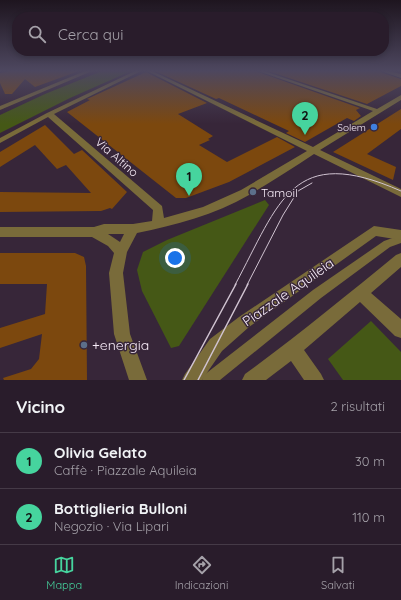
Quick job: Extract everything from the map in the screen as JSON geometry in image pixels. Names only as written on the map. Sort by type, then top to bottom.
[{"type":"street","points":[[0,108],[46,89]]},
{"type":"street","points":[[0,141],[49,114],[101,89]]},
{"type":"street","points":[[186,89],[401,193]]},
{"type":"street","points":[[312,89],[378,111]]},
{"type":"street","points":[[0,232],[94,232],[104,230],[133,229],[158,224],[206,210],[245,193],[401,97]]},
{"type":"street","name":"Via Altino","points":[[49,114],[158,209],[158,224]]},
{"type":"street","points":[[133,229],[121,251],[116,273],[122,334],[138,380]]},
{"type":"street","name":"Piazzale Aquileia","points":[[191,380],[216,345],[244,322],[374,231],[401,235]]},
{"type":"street","points":[[94,232],[112,242],[121,251]]},
{"type":"street","points":[[252,380],[401,259]]},
{"type":"street","points":[[360,292],[401,330]]},
{"type":"street","points":[[292,349],[315,380]]},
{"type":"lane","points":[[209,380],[317,294],[387,244],[401,239]]},
{"type":"green space","points":[[58,89],[91,89],[0,133],[0,115]]},
{"type":"green space","points":[[265,200],[269,205],[179,346],[171,348],[142,291],[137,270],[143,252],[167,240]]},
{"type":"green space","points":[[371,321],[401,352],[401,380],[343,380],[328,359]]},
{"type":"building","points":[[3,89],[17,89],[12,94],[5,94]]},
{"type":"building","points":[[109,89],[179,89],[207,103],[178,114],[213,136],[208,139],[210,140],[199,145],[227,162],[277,137],[295,147],[229,182],[186,198],[176,198],[67,112],[90,100],[87,99]]},
{"type":"building","points":[[194,89],[305,89],[360,108],[356,110],[361,116],[354,121],[347,118],[305,142],[286,133],[289,131],[219,98],[216,99]]},
{"type":"building","points":[[321,89],[396,89],[367,104]]},
{"type":"building","points":[[401,109],[401,129],[367,154],[396,167],[393,180],[333,152]]},
{"type":"building","points":[[45,125],[74,154],[82,150],[127,192],[112,209],[110,208],[101,211],[0,212],[0,192],[91,193],[66,165],[57,169],[35,145],[0,167],[0,152]]},
{"type":"building","points":[[0,253],[75,253],[84,257],[86,266],[87,380],[4,380],[3,378],[31,369],[39,359],[42,334],[0,348],[0,328],[45,314],[47,284],[0,284]]},
{"type":"tram line","points":[[235,285],[265,228],[279,206],[294,188],[312,178],[335,174],[364,178],[401,191]]},
{"type":"tram line","points":[[247,285],[283,215],[298,191],[312,183]]},
{"type":"tram line","points":[[184,380],[236,284]]},
{"type":"tram line","points":[[198,380],[248,284]]},
{"type":"place","name":"Solem","points":[[374,127]]},
{"type":"place","name":"Bottiglieria Bulloni","points":[[305,135]]},
{"type":"place","name":"Tamoil","points":[[253,192]]},
{"type":"place","name":"Olivia Gelato","points":[[189,196]]},
{"type":"place","name":"+energia","points":[[84,345]]}]
